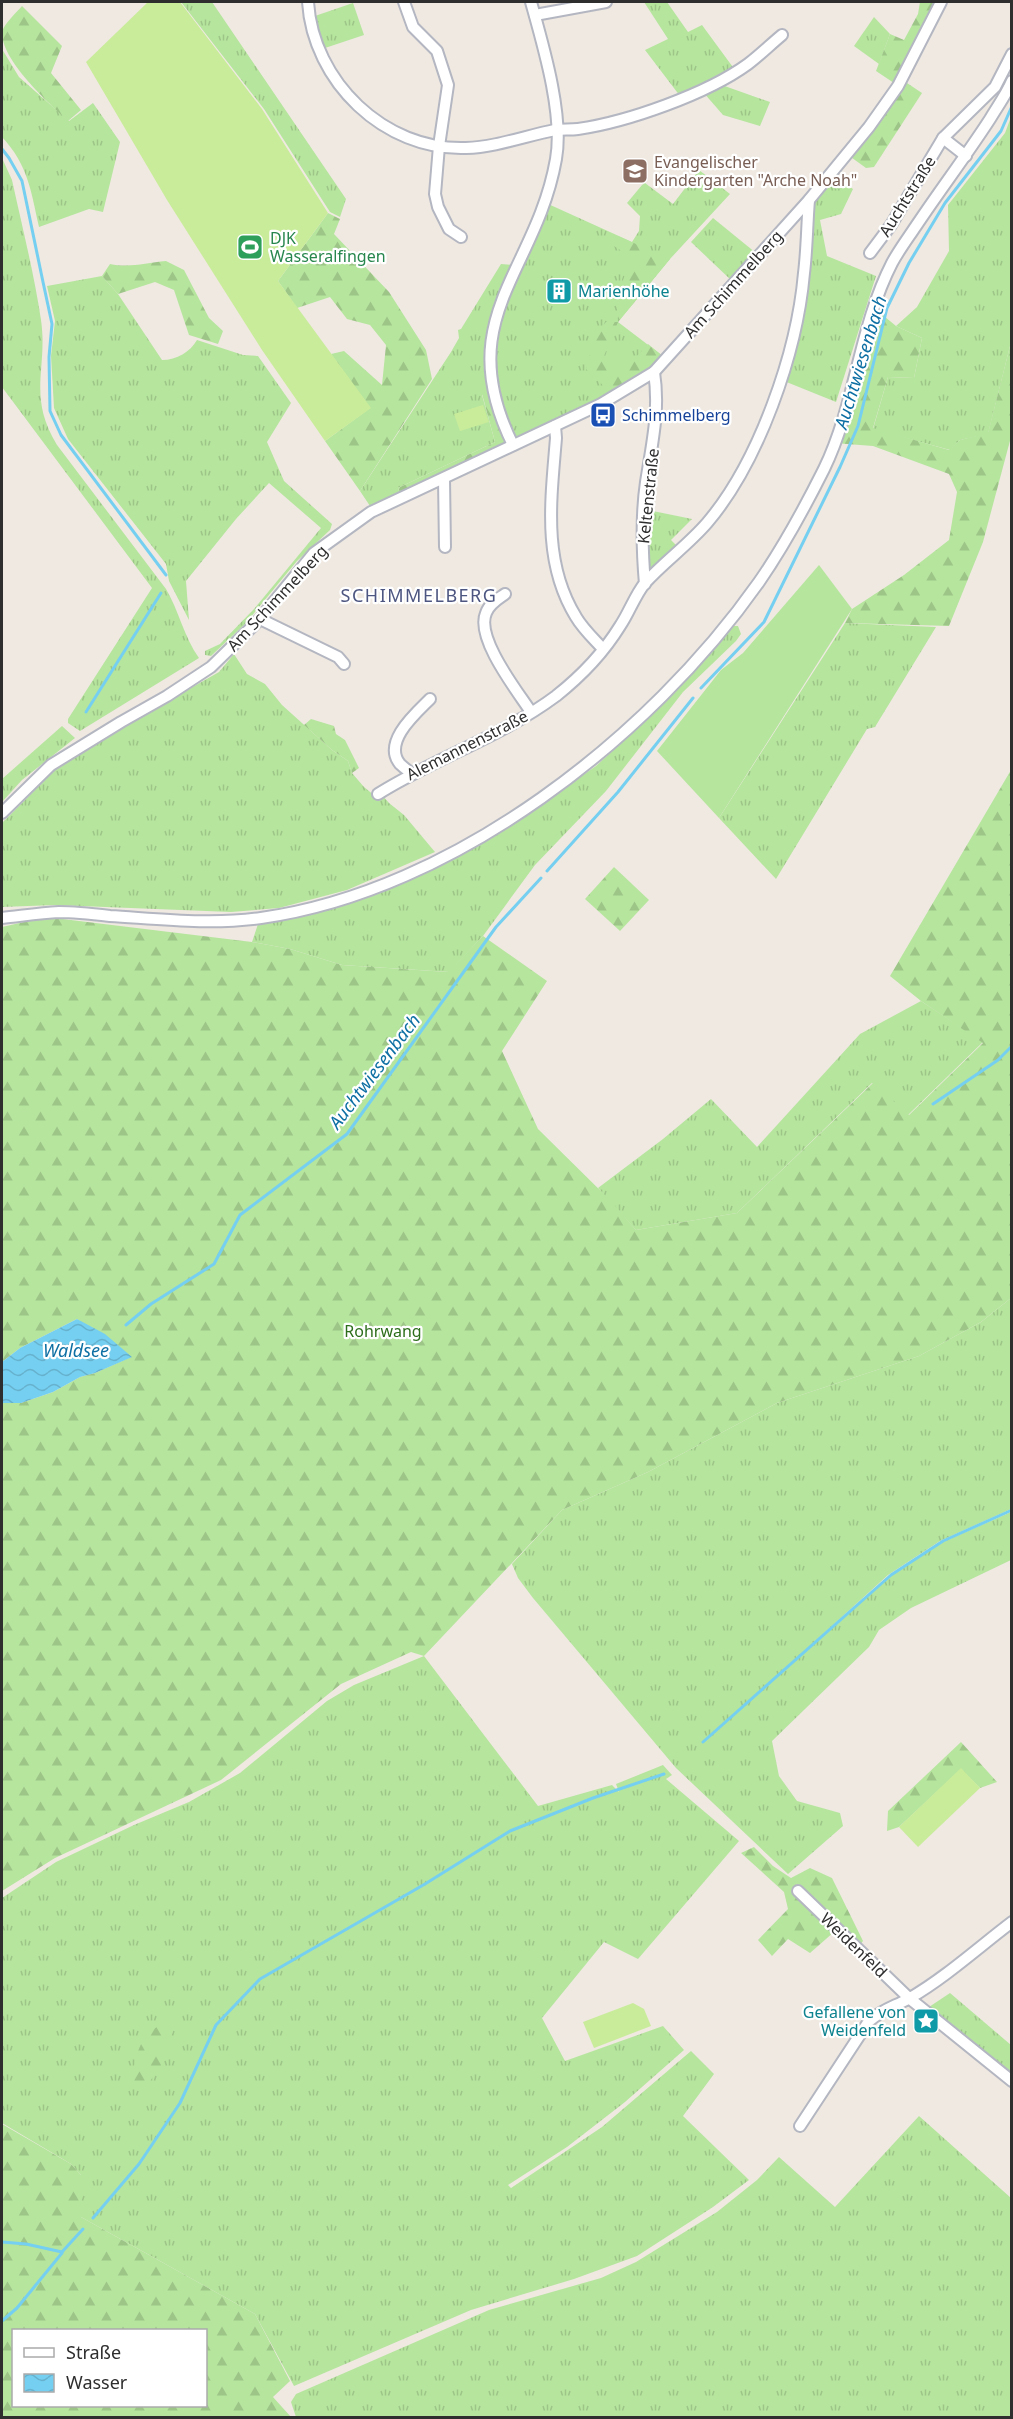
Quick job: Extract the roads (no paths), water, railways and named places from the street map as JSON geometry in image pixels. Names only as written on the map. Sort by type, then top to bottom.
[{"type":"street","points":[[308,2],[315,40],[326,66],[346,96],[376,121],[407,138],[439,146],[464,148],[486,146],[557,130],[579,129],[628,116],[686,96],[718,82],[747,64],[782,35]]},
{"type":"street","points":[[404,2],[413,27],[437,51],[448,86],[439,146],[435,195],[449,229],[461,237]]},
{"type":"street","points":[[513,445],[501,420],[489,355],[494,322],[505,290],[533,231],[545,199],[556,158],[556,110],[531,2]]},
{"type":"street","points":[[535,15],[606,2]]},
{"type":"street","name":"Am Schimmelberg","points":[[2,813],[51,765],[211,667],[260,619],[314,553],[352,524],[371,512],[601,404],[654,372],[809,200],[869,127],[898,86],[941,2]]},
{"type":"street","name":"Auchtstraße","points":[[870,253],[891,225],[943,138],[996,87],[1011,54]]},
{"type":"street","points":[[2,918],[61,912],[200,922],[261,918],[310,908],[366,891],[422,868],[460,848],[525,808],[596,758],[648,711],[710,643],[761,579],[795,526],[826,464],[846,407],[873,307],[893,261],[966,156],[1011,81]]},
{"type":"street","name":"Auchtstraße","points":[[943,138],[966,156]]},
{"type":"street","name":"Alemannenstraße","points":[[378,794],[411,773],[452,756],[557,695],[587,668],[603,649],[619,628],[645,584],[708,522],[730,489],[762,431],[789,353],[804,274],[809,200]]},
{"type":"street","name":"Keltenstraße","points":[[645,584],[642,550],[643,509],[655,431],[657,394],[654,372]]},
{"type":"street","points":[[555,426],[550,513],[551,548],[565,596],[577,619],[603,649]]},
{"type":"street","points":[[444,479],[445,547]]},
{"type":"street","points":[[505,594],[489,606],[485,615],[485,632],[497,660],[531,712]]},
{"type":"street","points":[[260,619],[338,657],[344,663]]},
{"type":"street","points":[[411,773],[398,762],[395,746],[399,734],[430,699]]},
{"type":"street","name":"Weidenfeld","points":[[798,1891],[909,1998],[1011,2081]]},
{"type":"street","points":[[800,2126],[869,2021],[884,2009],[909,1998],[1011,1922]]},
{"type":"water","name":"Waldsee","points":[[77,1319],[105,1334],[132,1357],[80,1377],[53,1392],[21,1403],[2,1403],[2,1362],[20,1348]]},
{"type":"waterway","name":"Auchtwiesenbach","points":[[701,688],[764,622],[858,426],[887,308],[909,263],[945,203],[1001,131],[1012,106]]},
{"type":"waterway","points":[[2,149],[22,181],[52,324],[49,357],[50,411],[61,435],[166,575]]},
{"type":"waterway","points":[[86,712],[161,593]]},
{"type":"waterway","name":"Auchtwiesenbach","points":[[547,871],[618,792],[693,698]]},
{"type":"waterway","name":"Auchtwiesenbach","points":[[126,1325],[151,1304],[214,1264],[240,1215],[347,1134],[496,927],[541,878]]},
{"type":"waterway","points":[[933,1104],[998,1060],[1012,1046]]},
{"type":"waterway","points":[[703,1742],[891,1575],[943,1541],[1012,1510]]},
{"type":"waterway","points":[[93,2218],[139,2164],[180,2103],[216,2025],[260,1979],[425,1884],[510,1831],[593,1798],[664,1774]]},
{"type":"waterway","points":[[2,2242],[26,2244],[62,2252],[83,2229]]},
{"type":"waterway","points":[[2,2321],[17,2308],[62,2253]]},
{"type":"place","name":"Evangelischer Kindergarten \"Arche Noah\"","points":[[635,171]]},
{"type":"place","name":"DJK Wasseralfingen","points":[[250,247]]},
{"type":"place","name":"Marienhöhe","points":[[559,291]]},
{"type":"place","name":"Schimmelberg","points":[[603,415]]},
{"type":"place","name":"Gefallene von Weidenfeld","points":[[926,2021]]},
{"type":"district","name":"SCHIMMELBERG","points":[[419,595]]},
{"type":"park label","name":"Rohrwang","points":[[383,1331]]}]
